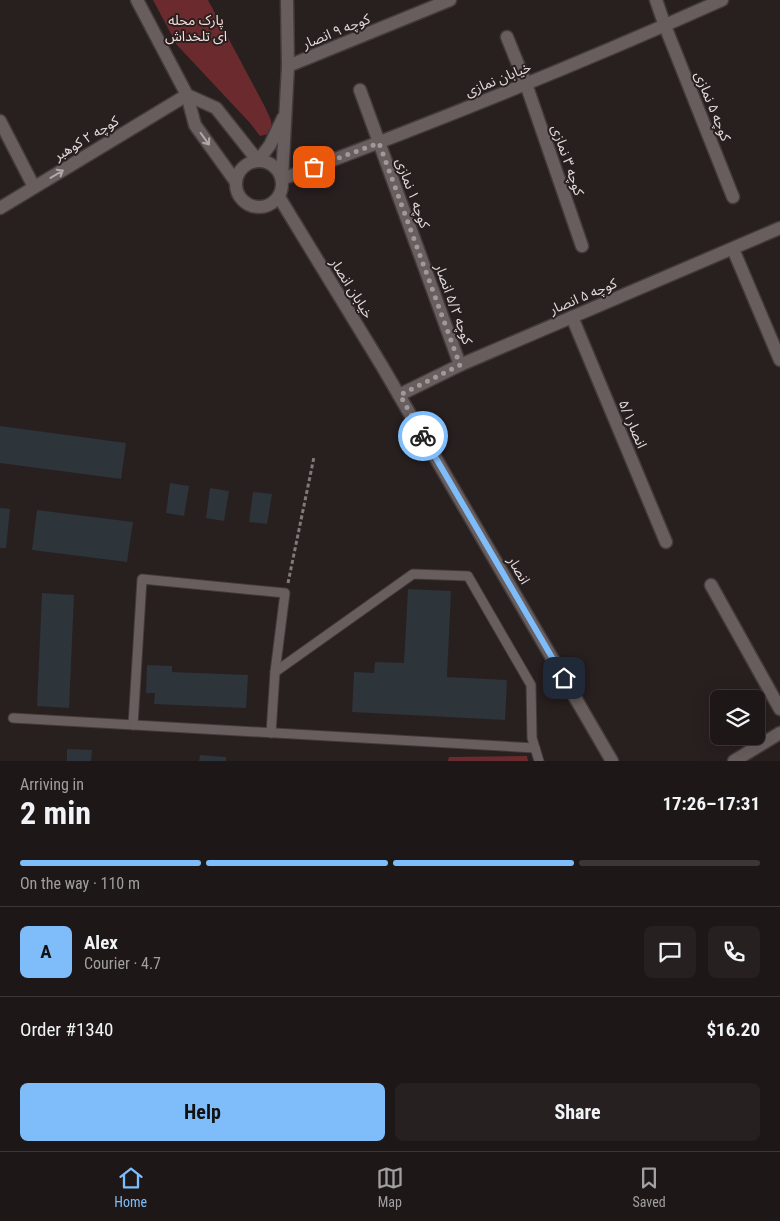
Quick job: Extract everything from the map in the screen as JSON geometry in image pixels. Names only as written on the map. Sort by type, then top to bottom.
[{"type":"street","points":[[137,0],[187,95],[194,125],[236,182]]},
{"type":"street","points":[[282,179],[277,169],[272,165],[258,161],[241,170],[236,182],[237,190],[245,203],[259,208],[274,203],[279,197],[283,186],[288,66],[287,0]]},
{"type":"street","name":"کوچه ۹ انصار","points":[[288,66],[422,5],[450,0]]},
{"type":"street","name":"کوچه ۵ نمازی","points":[[656,0],[733,198]]},
{"type":"street","name":"خیابان نمازی","points":[[282,179],[379,143],[526,84],[722,0]]},
{"type":"street","name":"کوچه ۳ نمازی","points":[[507,37],[526,84],[582,246]]},
{"type":"street","name":"کوچه ۱ نمازی","points":[[360,90],[420,253]]},
{"type":"street","points":[[187,95],[216,108],[258,161]]},
{"type":"street","name":"کوچه ۲ کوهبر","points":[[0,208],[187,95]]},
{"type":"street","points":[[258,161],[270,145],[286,113]]},
{"type":"street","points":[[0,121],[34,187]]},
{"type":"street","name":"خیابان انصار","points":[[279,197],[400,395]]},
{"type":"street","name":"کوچه ۵ انصار","points":[[400,395],[460,365],[780,228]]},
{"type":"street","points":[[733,249],[780,360]]},
{"type":"street","name":"کوچه ۵/۲ انصار","points":[[420,253],[460,365]]},
{"type":"street","name":"انصار۵/۱","points":[[572,317],[666,542]]},
{"type":"street","name":"انصار","points":[[400,395],[612,761]]},
{"type":"street","points":[[711,585],[780,709]]},
{"type":"street","points":[[734,761],[780,732]]},
{"type":"lane","points":[[275,672],[413,574],[468,576],[531,685],[532,738],[539,761]]},
{"type":"lane","points":[[133,725],[142,579],[286,593],[275,672],[271,733]]},
{"type":"lane","points":[[12,718],[535,748]]},
{"type":"path","points":[[286,593],[314,458]]},
{"type":"green space","name":"پارک محله ای تلخداش","points":[[153,0],[208,0],[265,107],[271,120],[272,133],[260,136],[177,45]]},
{"type":"green space","points":[[527,756],[528,761],[448,761],[449,757]]},
{"type":"building","points":[[0,426],[126,443],[121,479],[0,463]]},
{"type":"building","points":[[170,483],[189,486],[184,516],[166,513]]},
{"type":"building","points":[[210,488],[229,491],[224,521],[206,518]]},
{"type":"building","points":[[253,492],[272,494],[267,524],[249,522]]},
{"type":"building","points":[[0,508],[10,509],[6,548],[0,548]]},
{"type":"building","points":[[37,510],[133,522],[127,562],[32,550]]},
{"type":"building","points":[[408,589],[451,591],[447,677],[507,680],[505,720],[352,712],[354,672],[374,673],[375,662],[404,663]]},
{"type":"building","points":[[42,593],[74,595],[69,708],[37,706]]},
{"type":"building","points":[[147,665],[172,666],[172,672],[248,675],[246,708],[154,704],[155,693],[146,693]]},
{"type":"building","points":[[67,749],[92,750],[91,761],[67,761]]},
{"type":"building","points":[[200,755],[226,757],[226,761],[199,761]]},
{"type":"way so far","points":[[314,167],[379,143],[460,365],[400,395],[423,436]]},
{"type":"route","points":[[423,436],[564,678]]}]
